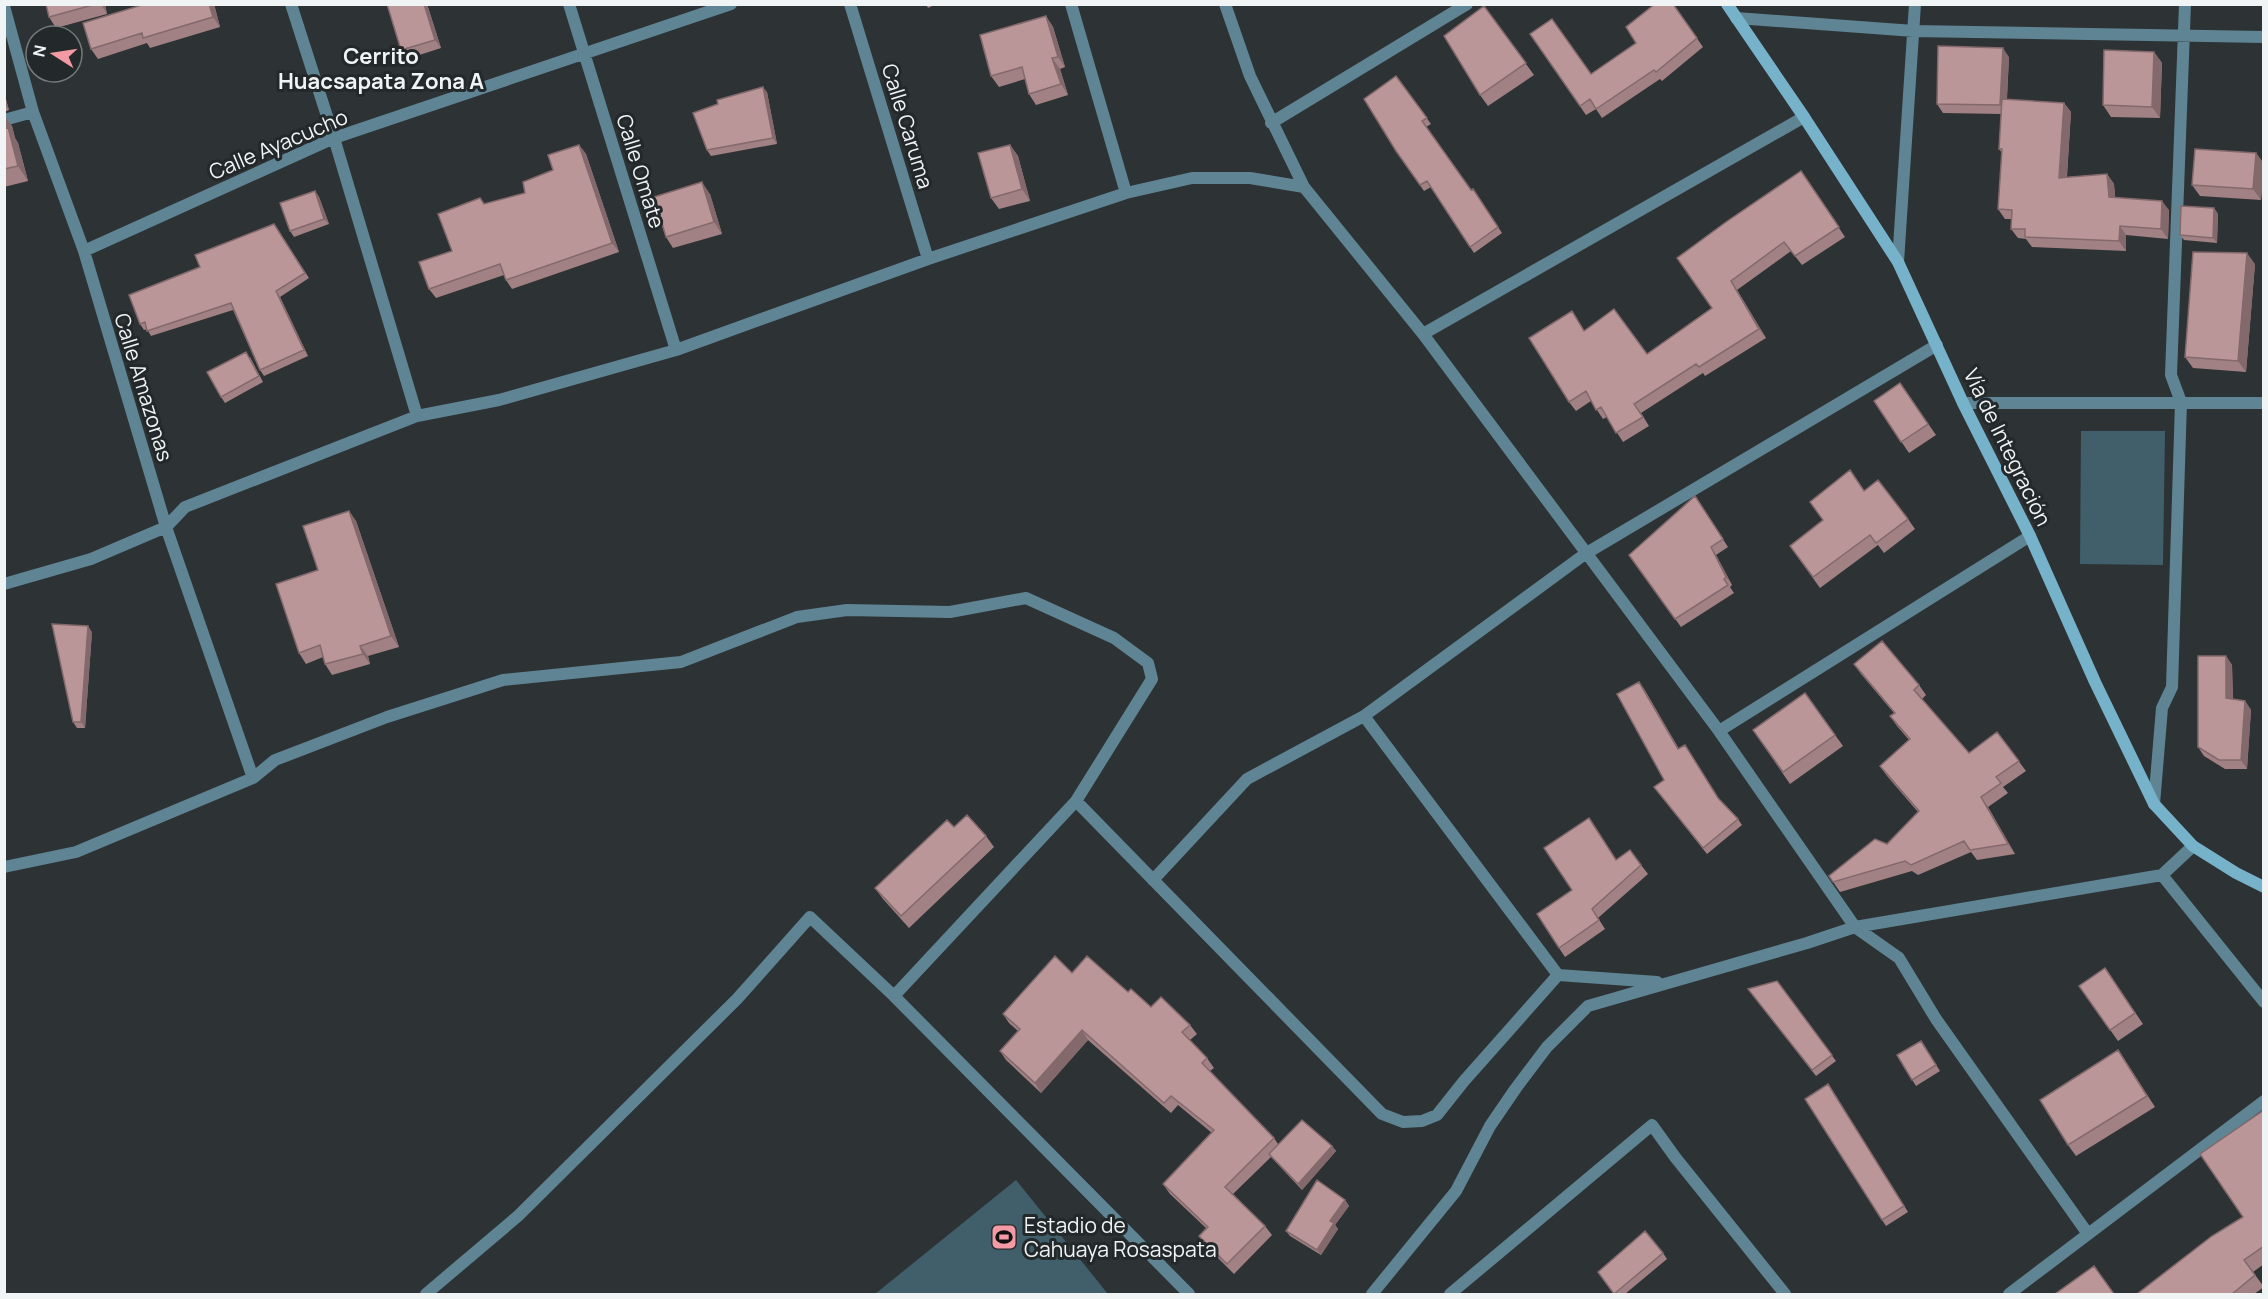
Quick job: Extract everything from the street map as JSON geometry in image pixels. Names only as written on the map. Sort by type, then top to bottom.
[{"type":"main road","name":"Vía de Integración","points":[[1727,4],[1898,262],[1963,403],[2030,536],[2095,682],[2154,804],[2193,846],[2236,873],[2264,887]]},
{"type":"street","points":[[291,4],[334,138],[417,416]]},
{"type":"street","name":"Calle Omate","points":[[569,4],[675,350]]},
{"type":"street","name":"Calle Ayacucho","points":[[84,251],[334,138],[584,56],[731,4]]},
{"type":"street","name":"Calle Caruma","points":[[850,4],[928,259]]},
{"type":"street","points":[[1071,4],[1126,193]]},
{"type":"street","points":[[1225,4],[1250,76],[1304,187],[1423,334],[1719,731],[1855,927],[1899,958],[1936,1019],[2088,1233]]},
{"type":"street","points":[[1271,123],[1467,4]]},
{"type":"street","points":[[1898,262],[1915,4]]},
{"type":"street","points":[[2154,804],[2162,708],[2172,687],[2181,402],[2171,375],[2185,4]]},
{"type":"street","name":"Calle Amazonas","points":[[4,6],[33,112],[84,251],[166,527],[253,778]]},
{"type":"street","points":[[1736,18],[1914,31],[2264,37]]},
{"type":"street","points":[[4,120],[33,112]]},
{"type":"street","points":[[1423,334],[1804,117]]},
{"type":"street","points":[[4,584],[92,559],[166,527],[185,507],[417,416],[499,400],[675,350],[928,259],[1126,193],[1192,178],[1250,178],[1304,187]]},
{"type":"street","points":[[1153,880],[1247,779],[1364,716],[1585,554],[1937,345]]},
{"type":"street","points":[[1963,403],[2264,403]]},
{"type":"street","points":[[1719,731],[2030,536]]},
{"type":"street","points":[[4,867],[76,852],[253,778],[275,760],[387,717],[503,680],[681,662],[797,617],[847,610],[950,612],[1026,598],[1114,638],[1148,663],[1152,679],[1076,801],[894,996]]},
{"type":"street","points":[[1364,716],[1558,975],[1665,982]]},
{"type":"street","points":[[1076,801],[1383,1114],[1403,1122],[1422,1121],[1437,1115],[1464,1081],[1558,975]]},
{"type":"street","points":[[1372,1294],[1456,1191],[1490,1126],[1516,1088],[1547,1047],[1588,1006],[1855,927],[2162,874],[2193,846]]},
{"type":"street","points":[[2162,874],[2264,1002]]},
{"type":"street","points":[[426,1294],[518,1216],[737,999],[810,917],[894,996],[1189,1294]]},
{"type":"street","points":[[2009,1294],[2264,1101]]},
{"type":"street","points":[[1450,1294],[1652,1125],[1785,1294]]},
{"type":"shaded area","points":[[2081,431],[2165,431],[2163,565],[2080,564]]},
{"type":"shaded area","name":"Estadio de Cahuaya Rosaspata","points":[[1016,1180],[1108,1294],[875,1294]]},
{"type":"building","points":[[46,4],[96,4],[49,17]]},
{"type":"building","points":[[145,4],[209,4],[213,17],[143,38],[142,33],[91,49],[83,23]]},
{"type":"building","points":[[387,4],[424,4],[435,40],[401,50]]},
{"type":"building","points":[[1655,4],[1673,4],[1697,38],[1656,72],[1654,70],[1596,109],[1590,99],[1580,106],[1530,34],[1552,19],[1591,74],[1636,43],[1626,27]]},
{"type":"building","points":[[1484,6],[1526,63],[1480,95],[1444,36]]},
{"type":"building","points":[[1046,16],[1058,57],[1052,58],[1061,84],[1029,94],[1022,67],[991,76],[980,35]]},
{"type":"building","points":[[1938,46],[2003,48],[2000,105],[1937,104]]},
{"type":"building","points":[[2104,50],[2154,52],[2152,107],[2103,105]]},
{"type":"building","points":[[1396,76],[1427,118],[1422,121],[1471,190],[1473,189],[1498,227],[1470,247],[1427,181],[1420,185],[1364,99]]},
{"type":"building","points":[[763,87],[773,138],[707,150],[693,113],[718,104],[717,100]]},
{"type":"building","points":[[2002,99],[2064,103],[2059,178],[2107,174],[2109,197],[2162,201],[2161,229],[2120,226],[2119,241],[2025,237],[2025,229],[2011,229],[2012,210],[1998,209],[2002,149],[1999,149]]},
{"type":"building","points":[[4,123],[6,128],[8,127],[18,166],[4,169]]},
{"type":"building","points":[[579,145],[612,243],[506,280],[500,264],[429,289],[419,262],[452,251],[438,214],[480,198],[484,204],[525,193],[523,182],[553,170],[548,155]]},
{"type":"building","points":[[1010,145],[1022,189],[991,198],[978,153]]},
{"type":"building","points":[[2195,149],[2256,153],[2253,189],[2192,185]]},
{"type":"building","points":[[1801,171],[1839,227],[1795,256],[1784,242],[1731,281],[1759,329],[1699,367],[1696,364],[1634,404],[1643,417],[1616,433],[1601,407],[1596,410],[1586,391],[1569,402],[1529,338],[1572,311],[1584,331],[1614,309],[1647,354],[1712,308],[1677,258]]},
{"type":"building","points":[[702,182],[714,222],[666,237],[654,197]]},
{"type":"building","points":[[315,191],[324,219],[290,231],[280,203]]},
{"type":"building","points":[[2181,206],[2214,208],[2213,238],[2180,235]]},
{"type":"building","points":[[274,224],[305,273],[276,291],[304,350],[260,370],[231,303],[147,331],[145,322],[140,324],[129,295],[200,267],[195,255]]},
{"type":"building","points":[[2193,252],[2247,253],[2238,361],[2185,357]]},
{"type":"building","points":[[246,352],[259,376],[221,397],[207,372]]},
{"type":"building","points":[[1900,383],[1928,424],[1901,442],[1874,401]]},
{"type":"building","points":[[1850,470],[1864,491],[1878,480],[1908,519],[1876,543],[1870,535],[1813,577],[1790,546],[1823,520],[1810,502]]},
{"type":"building","points":[[1695,496],[1723,539],[1711,547],[1728,585],[1675,619],[1629,555]]},
{"type":"building","points":[[349,511],[391,636],[360,646],[363,654],[325,664],[320,645],[299,653],[276,584],[318,570],[303,526]]},
{"type":"building","points":[[52,624],[88,626],[81,722],[73,722]]},
{"type":"building","points":[[1882,641],[1919,685],[1914,690],[1969,753],[1997,732],[2019,761],[1996,777],[2001,783],[1981,797],[2008,844],[1970,850],[1964,841],[1911,865],[1905,861],[1833,882],[1829,876],[1875,839],[1887,844],[1919,811],[1880,766],[1910,739],[1890,716],[1895,713],[1854,664]]},
{"type":"building","points":[[2198,656],[2226,656],[2226,698],[2245,701],[2241,760],[2219,760],[2198,747]]},
{"type":"building","points":[[1639,682],[1678,749],[1685,745],[1718,798],[1738,819],[1703,848],[1654,787],[1664,780],[1617,694]]},
{"type":"building","points":[[1805,693],[1835,735],[1783,772],[1753,730]]},
{"type":"building","points":[[967,815],[986,836],[901,916],[875,888],[947,820],[954,827]]},
{"type":"building","points":[[1589,818],[1616,860],[1630,850],[1641,865],[1592,909],[1599,920],[1559,948],[1537,914],[1572,890],[1544,848]]},
{"type":"building","points":[[1055,956],[1072,973],[1087,956],[1128,992],[1131,989],[1151,1007],[1161,997],[1190,1025],[1182,1032],[1207,1058],[1202,1063],[1274,1138],[1225,1187],[1265,1226],[1227,1264],[1199,1236],[1208,1227],[1163,1184],[1214,1130],[1171,1096],[1164,1103],[1082,1030],[1035,1083],[1000,1051],[1020,1029],[1003,1014]]},
{"type":"building","points":[[2105,968],[2135,1013],[2110,1030],[2079,986]]},
{"type":"building","points":[[1777,981],[1832,1055],[1812,1070],[1748,989]]},
{"type":"building","points":[[1921,1041],[1936,1065],[1912,1080],[1897,1055]]},
{"type":"building","points":[[2118,1050],[2147,1096],[2068,1145],[2040,1100]]},
{"type":"building","points":[[1828,1084],[1904,1206],[1882,1220],[1805,1099]]},
{"type":"building","points":[[2264,1110],[2264,1246],[2244,1260],[2255,1275],[2232,1294],[2137,1294],[2212,1236],[2243,1217],[2200,1154]]},
{"type":"building","points":[[1302,1120],[1332,1146],[1298,1184],[1269,1154]]},
{"type":"building","points":[[1317,1180],[1345,1200],[1330,1221],[1334,1223],[1317,1250],[1286,1231]]},
{"type":"building","points":[[1645,1231],[1663,1253],[1614,1294],[1598,1272]]},
{"type":"building","points":[[2094,1266],[2114,1294],[2055,1294]]},
{"type":"place","name":"Estadio de Cahuaya Rosaspata","points":[[1004,1237]]},
{"type":"district","name":"Cerrito Huacsapata Zona A","points":[[381,68]]}]
